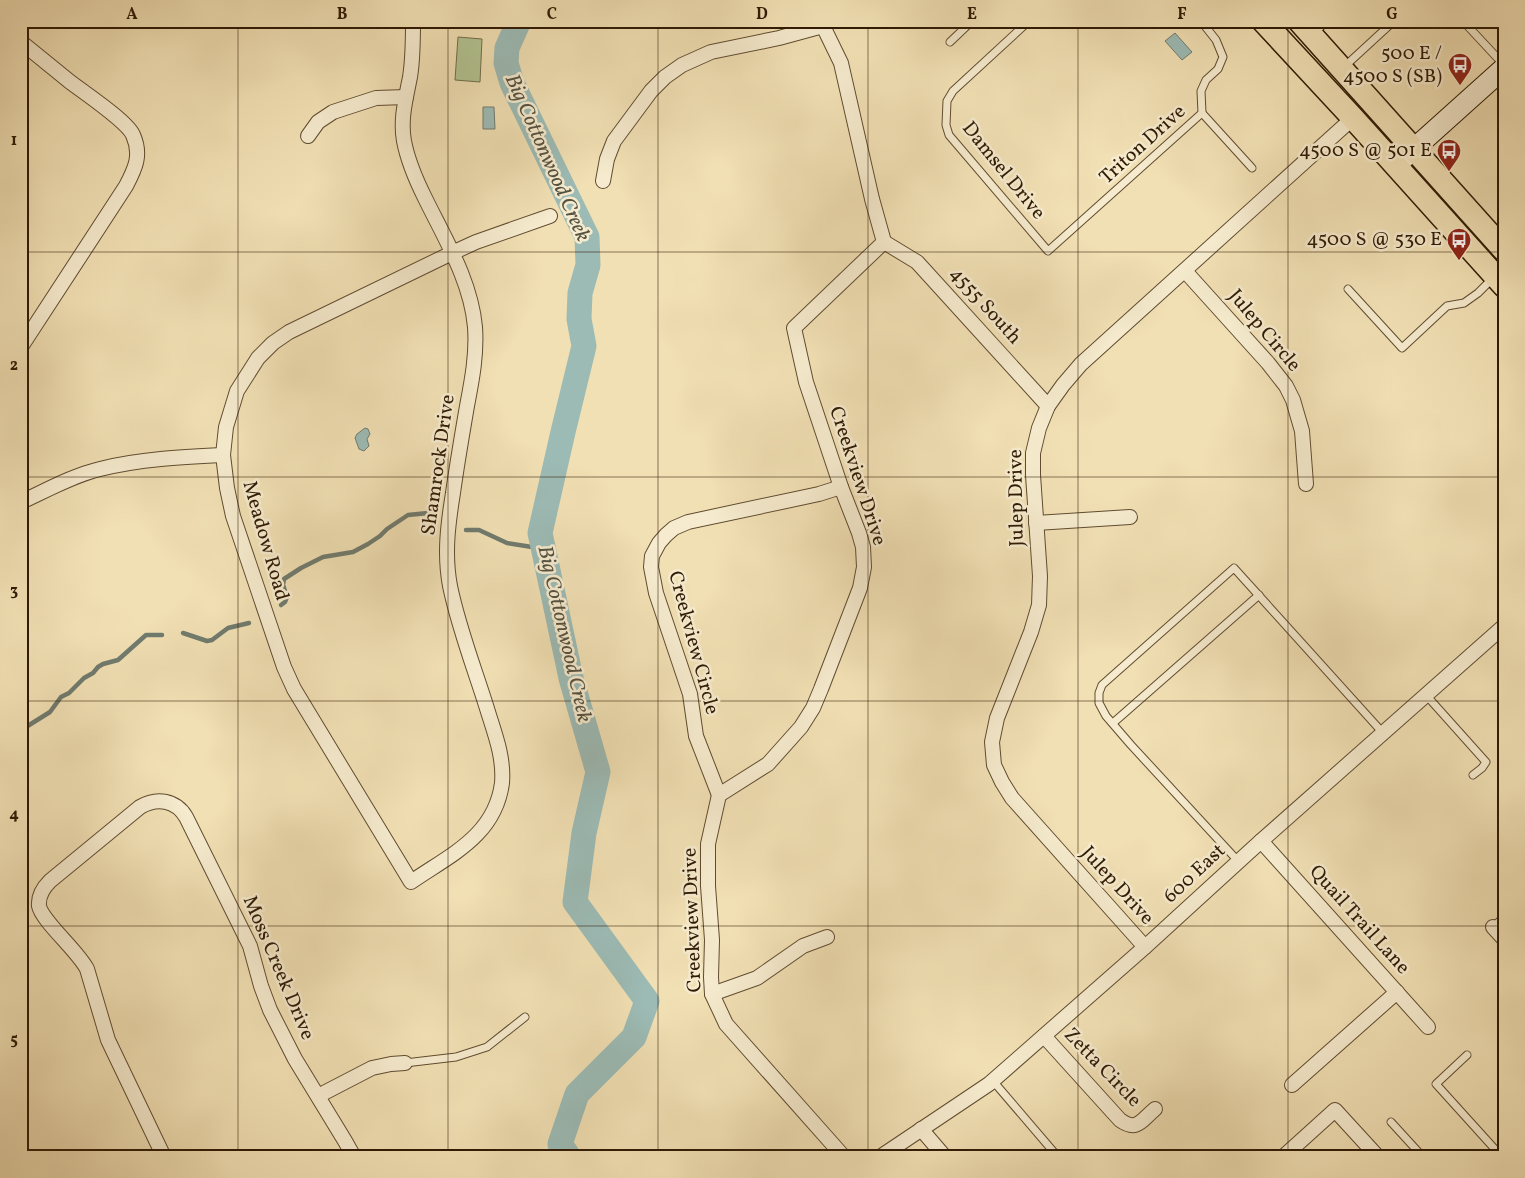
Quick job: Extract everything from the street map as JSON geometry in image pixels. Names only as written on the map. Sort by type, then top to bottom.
[{"type":"main road","points":[[1263,21],[1396,165],[1499,281]]},
{"type":"main road","points":[[1312,26],[1342,69],[1504,250]]},
{"type":"street","name":"Shamrock Drive","points":[[411,882],[476,837],[487,823],[495,807],[502,784],[502,763],[499,748],[458,618],[450,585],[447,536],[457,462],[472,376],[475,329],[470,297],[452,253],[412,172],[404,141],[403,121],[411,75],[413,21]]},
{"type":"street","points":[[603,181],[607,160],[614,141],[651,91],[676,69],[711,52],[779,38],[824,24],[841,63],[872,199],[884,242]]},
{"type":"street","points":[[21,42],[122,122],[132,134],[137,147],[135,169],[126,186],[21,347]]},
{"type":"street","points":[[1396,165],[1501,75]]},
{"type":"street","points":[[308,136],[318,122],[333,112],[376,98],[406,97]]},
{"type":"street","name":"Julep Drive","points":[[1145,947],[1012,798],[994,765],[992,742],[997,718],[1031,632],[1039,605],[1040,576],[1033,453],[1039,428],[1048,406],[1063,384],[1081,364],[1353,118]]},
{"type":"street","name":"Meadow Road","points":[[411,882],[294,689],[284,667],[233,516],[223,455],[226,427],[238,391],[258,358],[273,343],[289,332],[476,242],[550,216]]},
{"type":"street","name":"4555 South","points":[[884,242],[917,262],[1048,406]]},
{"type":"street","name":"Creekview Drive","points":[[844,1157],[726,1024],[712,994],[708,844],[719,796],[768,764],[801,728],[821,689],[860,588],[864,567],[863,547],[840,487],[806,382],[794,328],[884,242]]},
{"type":"street","name":"Julep Circle","points":[[1185,270],[1268,363],[1286,386],[1293,400],[1302,431],[1306,484]]},
{"type":"street","points":[[21,502],[98,469],[176,457],[223,455]]},
{"type":"street","name":"Creekview Circle","points":[[719,796],[696,736],[690,694],[656,593],[651,567],[652,556],[666,535],[674,528],[688,522],[819,494],[840,487]]},
{"type":"street","points":[[1036,523],[1130,517]]},
{"type":"street","name":"600 East","points":[[880,1157],[993,1081],[1504,626]]},
{"type":"street","name":"Moss Creek Drive","points":[[164,1157],[108,1040],[87,969],[81,958],[43,916],[39,905],[43,890],[50,881],[140,808],[151,802],[174,804],[186,817],[250,946],[270,1010],[295,1059],[354,1157]]},
{"type":"street","name":"Quail Trail Lane","points":[[1261,841],[1428,1027]]},
{"type":"street","points":[[1493,927],[1504,939]]},
{"type":"street","points":[[712,994],[757,978],[803,946],[827,937]]},
{"type":"street","points":[[1292,1085],[1397,992]]},
{"type":"street","name":"Zetta Circle","points":[[1044,1036],[1120,1120],[1130,1126],[1136,1126],[1155,1109]]},
{"type":"street","points":[[318,1096],[372,1068],[405,1063]]},
{"type":"street","points":[[1283,1157],[1335,1110],[1378,1157]]},
{"type":"street","points":[[920,1129],[945,1157]]},
{"type":"lane","points":[[950,42],[972,21]]},
{"type":"lane","name":"Damsel Drive","points":[[1029,21],[953,91],[947,100],[946,125],[948,135],[1048,251]]},
{"type":"lane","name":"Triton Drive","points":[[1048,251],[1202,113],[1201,91],[1206,80],[1218,68],[1223,57],[1216,40],[1202,21]]},
{"type":"lane","points":[[1342,69],[1394,21]]},
{"type":"lane","points":[[1463,21],[1501,75]]},
{"type":"lane","points":[[1202,113],[1252,168]]},
{"type":"lane","points":[[1348,289],[1402,348],[1447,306],[1464,303],[1499,281]]},
{"type":"lane","points":[[1238,861],[1113,724],[1101,709],[1099,703],[1099,692],[1102,685],[1234,568],[1383,733]]},
{"type":"lane","points":[[1113,724],[1259,595]]},
{"type":"lane","points":[[1426,695],[1486,762],[1473,775]]},
{"type":"lane","points":[[1493,927],[1504,917]]},
{"type":"lane","points":[[405,1063],[456,1057],[487,1047],[525,1017]]},
{"type":"lane","points":[[1467,1055],[1436,1084],[1502,1157]]},
{"type":"lane","points":[[993,1081],[1058,1157]]},
{"type":"lane","points":[[1391,1122],[1423,1157]]},
{"type":"green space","points":[[458,37],[482,39],[480,82],[455,80]]},
{"type":"water","points":[[1175,33],[1192,52],[1182,60],[1165,41]]},
{"type":"water","points":[[483,107],[494,107],[495,129],[483,129]]},
{"type":"water","points":[[365,428],[368,429],[370,434],[367,439],[369,446],[364,451],[359,449],[355,438]]},
{"type":"waterway","name":"Big Cottonwood Creek","points":[[519,21],[507,48],[506,63],[512,83],[587,237],[588,265],[580,293],[579,319],[584,346],[540,533],[571,678],[598,772],[584,833],[575,902],[647,1001],[634,1037],[577,1094],[560,1144],[569,1157]]},
{"type":"waterway","points":[[281,605],[287,597],[283,585],[284,579],[301,568],[323,557],[353,552],[380,536],[408,515],[428,513]]},
{"type":"waterway","points":[[466,530],[479,530],[507,543],[543,547]]},
{"type":"waterway","points":[[183,633],[207,641],[212,640],[228,628],[249,623]]},
{"type":"waterway","points":[[21,732],[50,712],[61,697],[69,693],[98,667],[118,660],[146,635],[162,635]]},
{"type":"place","name":"500 E / 4500 S (SB)","points":[[1460,86]]},
{"type":"place","name":"4500 S @ 501 E","points":[[1449,172]]},
{"type":"place","name":"4500 S @ 530 E","points":[[1459,261]]}]
